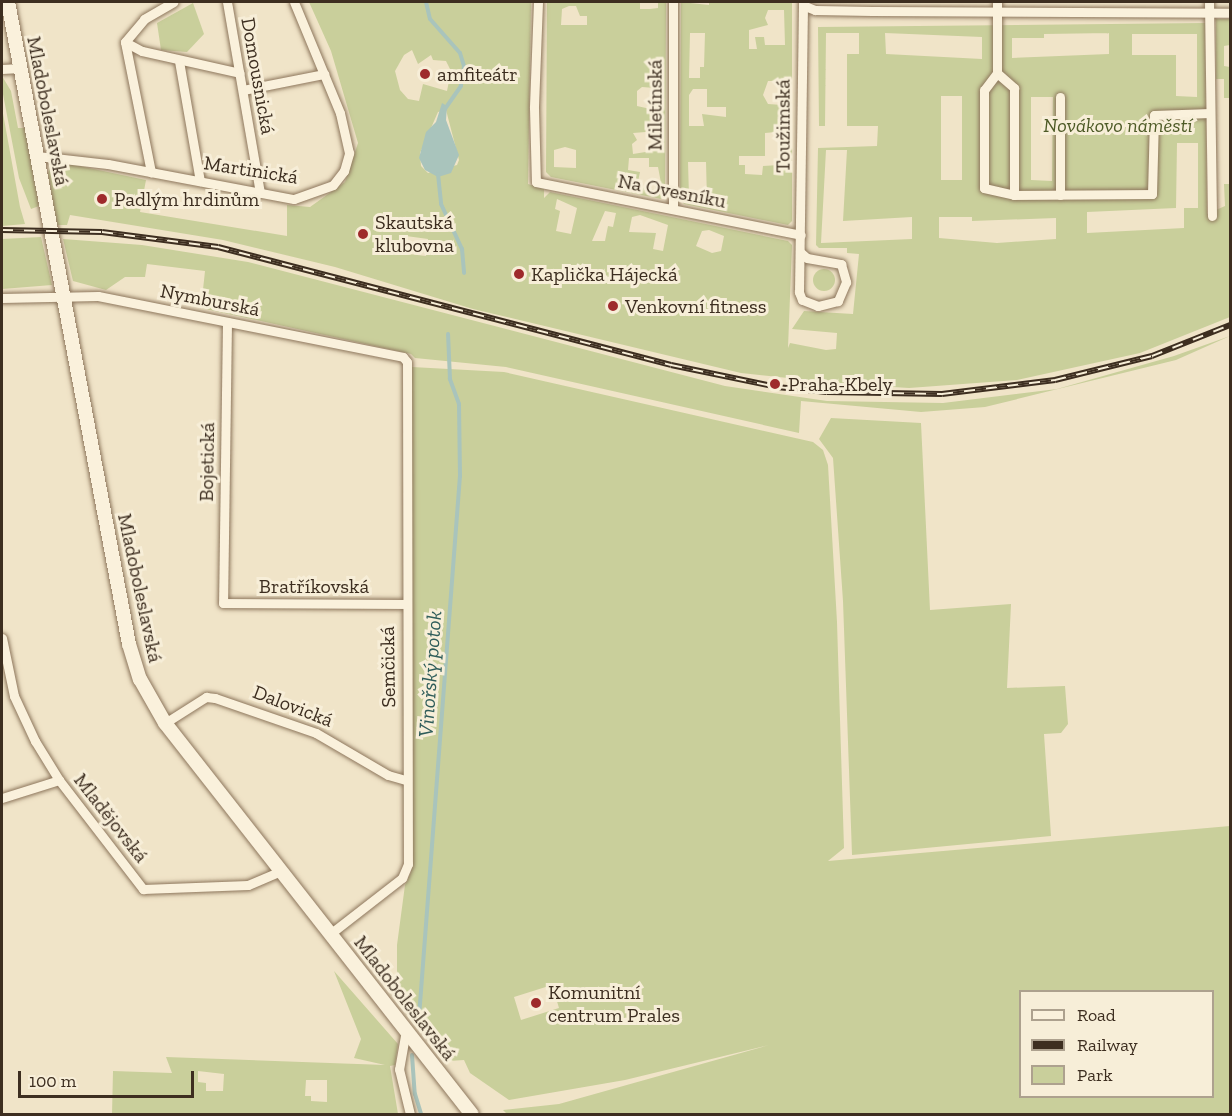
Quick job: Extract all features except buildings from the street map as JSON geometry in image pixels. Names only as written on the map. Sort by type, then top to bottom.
[{"type":"main road","name":"Mladoboleslavská","points":[[8,2],[131,651],[140,679],[165,723],[472,1114]]},
{"type":"street","points":[[125,42],[144,19],[170,2]]},
{"type":"street","name":"Domousnická","points":[[227,2],[260,193]]},
{"type":"street","name":"Martinická","points":[[37,156],[151,172],[294,199],[308,196],[333,185],[344,171],[349,153],[340,113],[294,2]]},
{"type":"street","name":"Na Ovesníku","points":[[538,2],[534,108],[536,182],[801,235]]},
{"type":"street","name":"Miletínská","points":[[673,2],[673,209]]},
{"type":"street","points":[[1209,2],[1212,216]]},
{"type":"street","points":[[804,4],[815,10],[872,6],[997,6],[1230,13]]},
{"type":"street","name":"Toužimská","points":[[800,252],[807,258],[841,264],[846,282],[838,301],[818,306],[802,300],[800,252],[801,20],[804,4]]},
{"type":"street","points":[[997,6],[997,73],[984,90],[984,188],[1014,195],[1152,194],[1154,115],[1210,113]]},
{"type":"street","points":[[125,42],[179,61],[240,73]]},
{"type":"street","points":[[125,42],[151,172]]},
{"type":"street","points":[[179,61],[200,181]]},
{"type":"street","points":[[2,69],[20,68]]},
{"type":"street","points":[[997,73],[1014,88],[1014,195]]},
{"type":"street","points":[[243,90],[324,74]]},
{"type":"street","points":[[1060,97],[1060,195]]},
{"type":"street","name":"Nymburská","points":[[2,298],[98,296],[403,357],[407,362]]},
{"type":"street","name":"Bojetická","points":[[223,603],[227,322]]},
{"type":"street","name":"Semčická","points":[[330,934],[406,871],[407,362]]},
{"type":"street","name":"Bratříkovská","points":[[223,603],[405,604]]},
{"type":"street","name":"Mladějovská","points":[[2,638],[14,696],[34,741],[58,780],[143,889],[248,885],[281,871]]},
{"type":"street","name":"Dalovická","points":[[165,723],[206,697],[255,709],[316,733],[388,775],[406,780]]},
{"type":"street","points":[[2,798],[58,780]]},
{"type":"street","points":[[406,1030],[399,1069],[410,1114]]},
{"type":"green space","name":"Novákovo náměstí","points":[[309,2],[531,2],[528,184],[544,189],[544,198],[550,192],[788,241],[792,245],[788,348],[790,343],[826,350],[836,349],[837,333],[792,329],[804,311],[853,314],[859,254],[847,253],[847,248],[819,248],[816,245],[818,148],[877,146],[878,126],[847,126],[847,54],[859,54],[859,33],[826,33],[825,126],[819,126],[818,27],[1205,23],[1207,214],[1225,206],[1224,184],[1230,184],[1230,317],[1140,353],[1017,380],[909,388],[845,384],[741,373],[473,309],[335,267],[223,240],[70,215],[67,225],[57,225],[48,174],[51,165],[60,162],[146,180],[140,212],[287,236],[287,205],[310,207],[345,182],[358,143],[331,51]],"holes":[[[885,33],[982,37],[982,59],[886,54]],[[1109,33],[1109,54],[1012,58],[1012,38],[1044,38],[1044,34]],[[1132,34],[1197,34],[1197,97],[1176,96],[1176,55],[1132,55]],[[412,50],[418,64],[431,55],[433,60],[446,61],[451,71],[447,91],[423,84],[419,101],[408,99],[400,90],[395,71],[404,55]],[[941,96],[962,96],[962,180],[941,180]],[[1031,97],[1053,97],[1052,181],[1031,180]],[[446,110],[459,160],[457,165],[428,173],[421,166],[420,153],[438,112]],[[1177,143],[1198,143],[1198,208],[1184,208],[1184,228],[1087,233],[1087,212],[1176,208]],[[826,150],[847,150],[843,221],[912,217],[912,239],[821,243]],[[557,199],[577,208],[571,234],[556,231],[560,211],[555,209]],[[605,211],[616,213],[613,227],[608,226],[605,241],[592,241]],[[640,215],[668,225],[663,251],[653,249],[656,233],[629,232],[632,217]],[[939,217],[972,217],[972,221],[1056,218],[1056,239],[997,243],[939,238]],[[709,230],[724,236],[721,251],[712,253],[696,246],[702,231]],[[406,236],[428,239],[426,256],[400,253]]]},
{"type":"green space","points":[[547,2],[640,2],[640,9],[650,9],[658,8],[658,2],[666,2],[665,196],[661,199],[551,177],[546,172]],"holes":[[[576,6],[580,16],[587,16],[587,25],[561,25],[562,9]],[[642,87],[655,88],[658,93],[655,110],[637,106],[637,91]],[[658,131],[658,150],[633,154],[632,144],[637,140],[633,133]],[[565,147],[576,150],[576,168],[554,167],[554,150]],[[629,158],[649,158],[649,167],[658,167],[661,183],[656,184],[655,190],[637,186],[640,172],[628,170]]]},
{"type":"green space","points":[[681,2],[709,5],[709,2],[792,2],[792,221],[788,225],[684,204],[680,198]],"holes":[[[768,10],[784,10],[785,45],[765,45],[764,37],[755,37],[757,49],[749,49],[749,30],[768,25],[765,18]],[[690,33],[705,33],[704,67],[700,67],[700,78],[689,78]],[[768,81],[784,81],[782,105],[768,104],[763,95]],[[693,89],[707,89],[707,107],[726,107],[726,117],[702,114],[704,126],[689,126],[689,95]],[[776,125],[784,126],[784,150],[779,151],[779,165],[763,166],[762,175],[745,174],[745,165],[739,165],[739,156],[765,156],[765,133],[776,132]],[[688,162],[706,162],[707,200],[689,196]]]},
{"type":"green space","points":[[193,3],[204,34],[187,52],[161,50],[157,23]]},
{"type":"green space","points":[[1216,19],[1230,19],[1230,45],[1224,46],[1224,66],[1230,67],[1230,98],[1224,98],[1224,79],[1216,79]]},
{"type":"green space","points":[[2,76],[11,91],[18,128],[25,128],[39,206],[31,209],[19,178],[2,89]]},
{"type":"green space","points":[[2,108],[20,207],[25,224],[2,226]]},
{"type":"green space","points":[[41,237],[52,285],[2,289],[2,239]]},
{"type":"green space","points":[[63,239],[142,245],[248,262],[725,386],[827,401],[943,403],[1057,389],[1174,356],[1230,336],[1176,360],[985,407],[921,412],[801,401],[799,433],[506,367],[415,358],[411,354],[201,308],[205,271],[147,264],[145,277],[125,277],[106,290],[73,281]]},
{"type":"green space","points":[[824,269],[832,272],[835,280],[832,288],[824,291],[816,288],[813,280],[816,272]]},
{"type":"green space","points":[[412,367],[504,372],[813,442],[823,450],[828,465],[837,622],[844,848],[828,861],[1230,826],[1230,1114],[507,1114],[503,1110],[559,1104],[769,1045],[625,1080],[509,1100],[470,1073],[464,1060],[449,1061],[397,994],[397,945],[405,885],[411,872]],"holes":[[[552,985],[559,1008],[521,1020],[514,997]]]},
{"type":"green space","points":[[831,418],[921,423],[930,610],[1011,604],[1007,688],[1065,686],[1068,724],[1061,733],[1044,734],[1051,836],[852,855],[843,601],[833,458],[819,439]]},
{"type":"green space","points":[[334,971],[398,1044],[395,1065],[390,1066],[398,1114],[112,1114],[113,1071],[172,1073],[166,1057],[385,1065],[354,1058],[361,1039]],"holes":[[[198,1071],[224,1074],[223,1091],[206,1091],[206,1083],[198,1082]],[[306,1080],[327,1080],[327,1102],[311,1101],[311,1096],[305,1096]]]},
{"type":"water","points":[[442,103],[447,106],[446,120],[459,155],[451,173],[438,177],[425,170],[419,158],[426,132],[436,122]]},
{"type":"waterway","name":"Vinořský potok","points":[[426,2],[430,19],[460,53],[464,66],[461,86],[444,110]]},
{"type":"waterway","name":"Vinořský potok","points":[[438,174],[441,204],[462,249],[464,273]]},
{"type":"waterway","name":"Vinořský potok","points":[[419,1017],[460,476],[459,404],[450,379],[448,334]]},
{"type":"waterway","name":"Vinořský potok","points":[[412,1055],[415,1094],[421,1114]]},
{"type":"railway","points":[[2,230],[102,232],[218,247],[671,365],[777,387],[827,392],[942,394],[1055,380],[1152,356],[1230,325]]},
{"type":"place","name":"amfiteátr","points":[[425,74]]},
{"type":"place","name":"Padlým hrdinům","points":[[102,199]]},
{"type":"place","name":"Skautská klubovna","points":[[363,234]]},
{"type":"place","name":"Kaplička Hájecká","points":[[519,274]]},
{"type":"place","name":"Venkovní fitness","points":[[613,306]]},
{"type":"place","name":"Praha-Kbely","points":[[775,384]]},
{"type":"place","name":"Komunitní centrum Prales","points":[[536,1003]]}]
